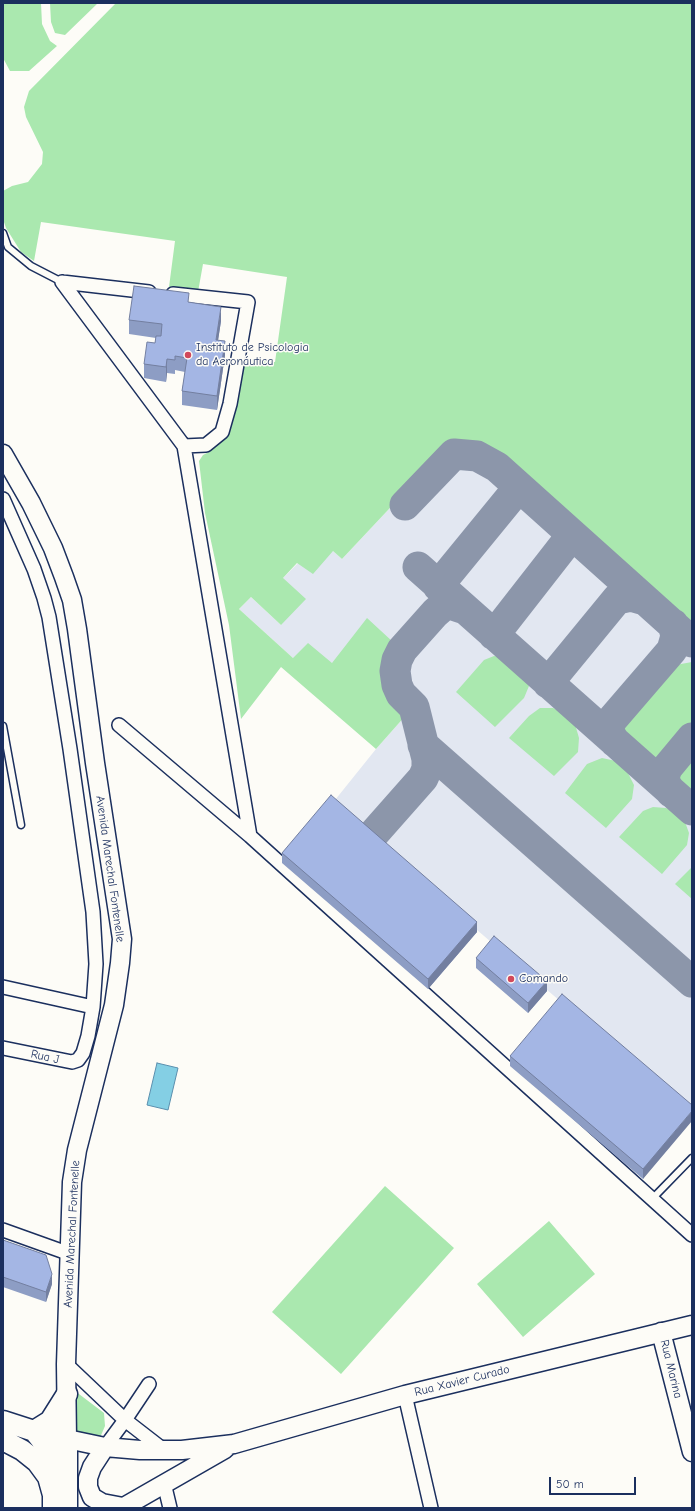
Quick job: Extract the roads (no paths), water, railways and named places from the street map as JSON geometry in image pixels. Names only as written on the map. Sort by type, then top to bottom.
[{"type":"main road","name":"Avenida Marechal Fontenelle","points":[[3,454],[31,502],[64,577],[72,600],[94,763],[122,939],[114,1005],[77,1150],[72,1182],[66,1364],[67,1439]]},
{"type":"main road","name":"Rua Xavier Curado","points":[[67,1439],[105,1447],[165,1451],[234,1444],[406,1395],[692,1325]]},
{"type":"main road","name":"Rua Marina","points":[[661,1332],[692,1452]]},
{"type":"main road","points":[[34,1431],[50,1421],[67,1394]]},
{"type":"main road","points":[[3,1421],[34,1431],[67,1439],[60,1501]]},
{"type":"main road","points":[[34,1431],[46,1446],[60,1501]]},
{"type":"main road","points":[[3,1440],[22,1450],[37,1462],[48,1477],[60,1501]]},
{"type":"main road","name":"Rua Xavier Curado","points":[[122,1508],[234,1444]]},
{"type":"main road","points":[[105,1447],[92,1466],[88,1478],[88,1487],[92,1497],[110,1506],[122,1508]]},
{"type":"street","points":[[62,282],[248,302],[230,404],[222,432],[206,445],[184,446]]},
{"type":"street","points":[[62,282],[184,446],[250,836]]},
{"type":"street","points":[[3,500],[34,569],[49,617],[70,749],[93,912],[96,964],[93,1007],[3,988]]},
{"type":"street","points":[[119,725],[250,836],[692,1235]]},
{"type":"street","name":"Rua J","points":[[3,1048],[72,1062],[78,1060],[83,1053],[93,1007]]},
{"type":"street","points":[[3,1230],[70,1254]]},
{"type":"street","points":[[66,1364],[125,1420],[165,1451]]},
{"type":"street","points":[[105,1447],[149,1384]]},
{"type":"street","points":[[406,1395],[431,1508]]},
{"type":"street","points":[[164,1483],[170,1508]]},
{"type":"lane","points":[[3,232],[8,247],[31,266],[62,282]]},
{"type":"lane","points":[[3,726],[21,826]]},
{"type":"lane","points":[[652,1199],[692,1158]]},
{"type":"water","points":[[157,1063],[178,1068],[168,1110],[147,1105]]},
{"type":"place","name":"Instituto de Psicologia da Aeronáutica","points":[[188,355]]},
{"type":"place","name":"Comando","points":[[511,979]]}]
